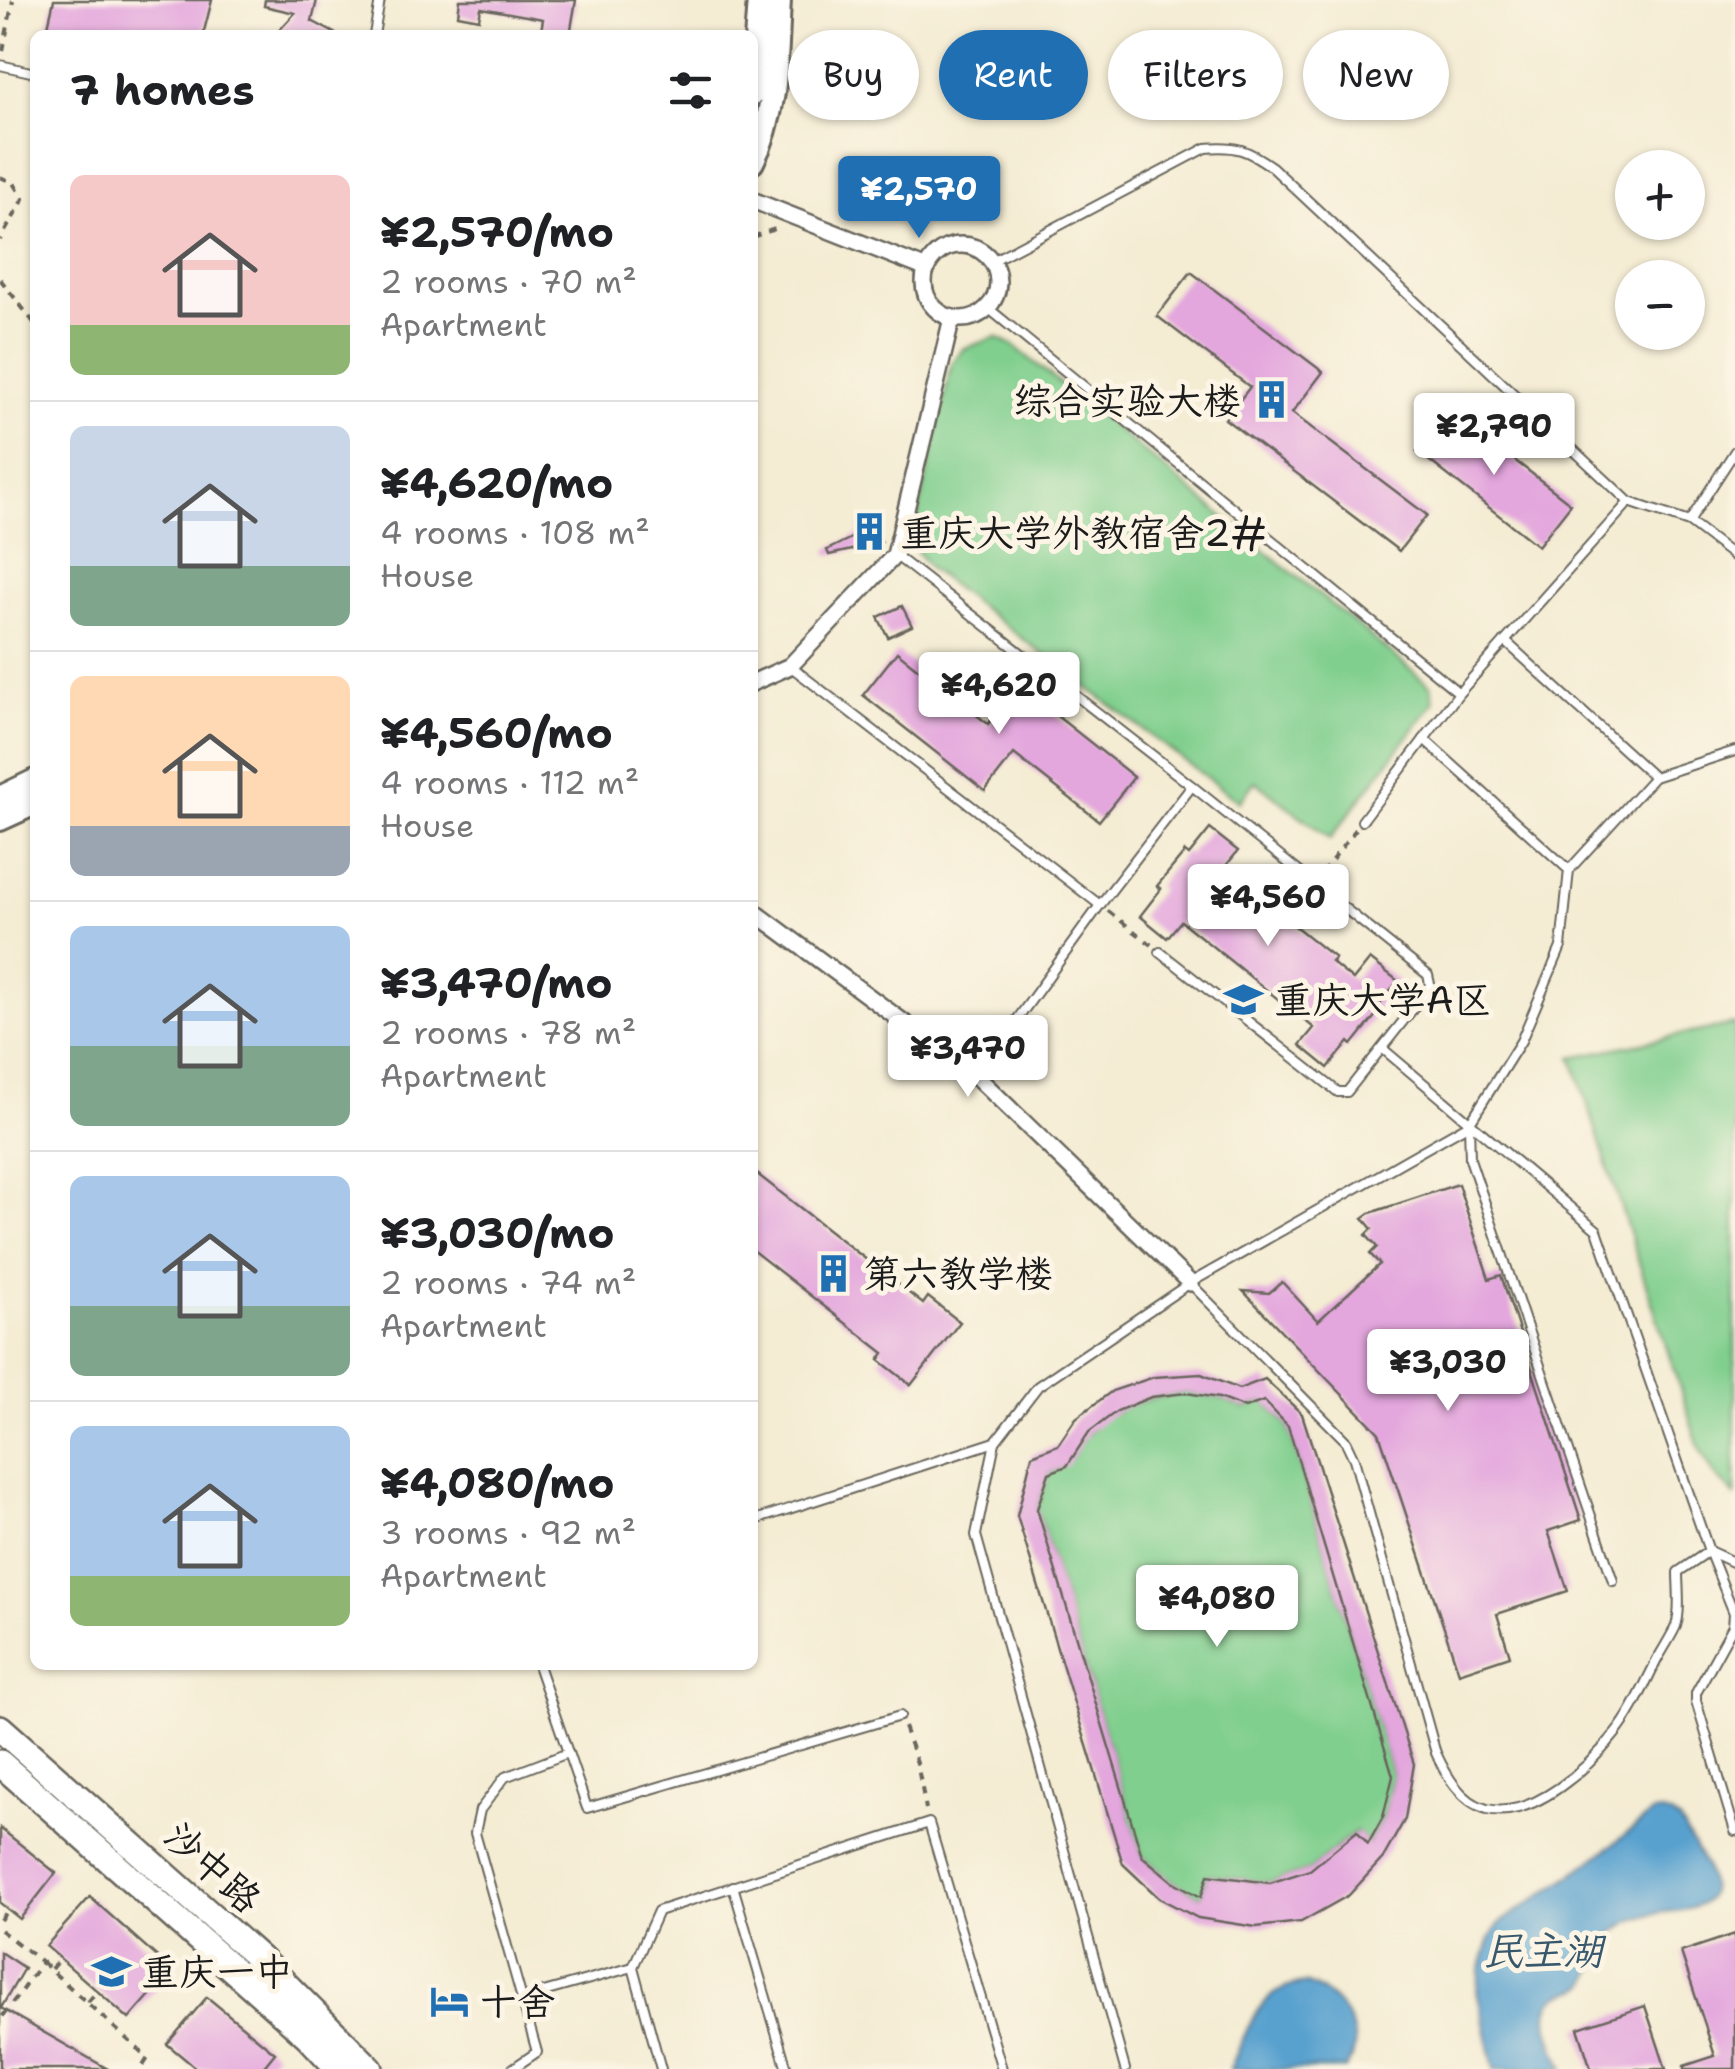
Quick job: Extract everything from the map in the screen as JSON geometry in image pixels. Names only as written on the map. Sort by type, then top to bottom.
[{"type":"main road","points":[[757,30],[759,0]]},
{"type":"main road","points":[[758,149],[769,124],[779,0]]},
{"type":"main road","points":[[0,798],[30,784]]},
{"type":"main road","points":[[0,820],[30,806]]},
{"type":"main road","name":"沙中路","points":[[0,1728],[260,1959],[370,2069]]},
{"type":"main road","name":"沙中路","points":[[0,1763],[308,2036],[339,2069]]},
{"type":"street","points":[[758,202],[927,268]]},
{"type":"street","points":[[963,245],[974,247],[992,261],[997,272],[995,298],[977,316],[952,318],[932,304],[924,279],[927,268],[941,251],[963,245]]},
{"type":"street","points":[[758,681],[790,666],[896,555],[952,318]]},
{"type":"street","points":[[758,914],[976,1076],[1190,1283]]},
{"type":"lane","points":[[375,30],[380,0]]},
{"type":"lane","points":[[0,66],[30,72]]},
{"type":"lane","points":[[992,261],[1206,148],[1231,146],[1254,154],[1629,502],[1689,522],[1735,557]]},
{"type":"lane","points":[[988,308],[1459,692]]},
{"type":"lane","points":[[1689,522],[1735,450]]},
{"type":"lane","points":[[1362,822],[1459,692],[1629,502]]},
{"type":"lane","points":[[896,555],[1315,883],[1428,975],[1430,984],[1347,1092],[1338,1092],[1160,952]]},
{"type":"lane","points":[[1505,641],[1654,778]]},
{"type":"lane","points":[[790,666],[1100,905]]},
{"type":"lane","points":[[1424,738],[1569,870]]},
{"type":"lane","points":[[1125,2069],[976,1535],[994,1442],[1038,1386],[1190,1283],[1469,1124],[1521,1041],[1561,948],[1569,870],[1654,778],[1735,751]]},
{"type":"lane","points":[[976,1076],[1192,786]]},
{"type":"lane","points":[[1382,1048],[1597,1230],[1734,1614],[1733,1626],[1696,1693],[1696,1701],[1735,1831]]},
{"type":"lane","points":[[1469,1124],[1470,1159],[1612,1581]]},
{"type":"lane","points":[[1190,1283],[1345,1440],[1354,1460],[1436,1754],[1446,1776],[1483,1808],[1500,1810],[1544,1797],[1565,1784],[1616,1733],[1677,1622],[1678,1572],[1709,1550]]},
{"type":"lane","points":[[758,1519],[994,1442]]},
{"type":"lane","points":[[1709,1550],[1735,1562]]},
{"type":"lane","points":[[540,1670],[586,1808],[900,1716]]},
{"type":"lane","points":[[512,2069],[537,2052],[474,1833],[480,1810],[505,1777],[568,1753]]},
{"type":"lane","points":[[661,2069],[633,1966],[658,1911],[928,1824],[1002,2069]]},
{"type":"lane","points":[[733,1886],[787,2069]]},
{"type":"lane","points":[[522,1998],[633,1966]]},
{"type":"path","points":[[0,66],[13,0]]},
{"type":"path","points":[[0,177],[14,183],[24,199],[0,240]]},
{"type":"path","points":[[0,279],[30,318]]},
{"type":"path","points":[[1295,910],[1362,822]]},
{"type":"path","points":[[1100,905],[1160,952]]},
{"type":"path","points":[[900,1716],[917,1763],[928,1824]]},
{"type":"path","points":[[0,1920],[8,1910]]},
{"type":"path","points":[[0,1930],[51,1969],[148,2058],[140,2069]]},
{"type":"path","points":[[51,1969],[60,1958]]},
{"type":"path","points":[[0,2020],[42,1962]]},
{"type":"path","points":[[88,2002],[97,1991]]},
{"type":"green space","points":[[996,337],[1013,345],[1431,686],[1434,702],[1330,839],[1255,781],[1239,802],[930,569],[916,550],[916,526],[952,363],[963,349]]},
{"type":"green space","points":[[1735,1024],[1735,1496],[1715,1475],[1700,1450],[1572,1057]]},
{"type":"green space","points":[[1186,1393],[1219,1398],[1245,1408],[1264,1401],[1288,1426],[1393,1776],[1383,1817],[1368,1844],[1356,1831],[1310,1870],[1270,1883],[1208,1875],[1201,1897],[1172,1881],[1142,1856],[1037,1509],[1049,1473],[1068,1462],[1096,1425],[1132,1405]]},
{"type":"water","name":"民主湖","points":[[1663,1812],[1680,1822],[1700,1856],[1709,1878],[1707,1899],[1693,1908],[1653,1914],[1625,1924],[1606,1942],[1587,1985],[1556,1998],[1548,2022],[1564,2069],[1494,2069],[1477,1991],[1490,1938],[1500,1923],[1589,1863],[1653,1813]]},
{"type":"water","points":[[1305,1983],[1335,2001],[1349,2020],[1354,2042],[1346,2069],[1230,2069],[1249,2026],[1265,2003],[1276,1993]]},
{"type":"building","points":[[54,0],[212,0],[204,30],[47,30]]},
{"type":"building","points":[[265,0],[317,0],[312,21],[329,30],[280,30],[295,13],[264,6]]},
{"type":"building","points":[[460,0],[576,0],[571,30],[541,30],[543,19],[481,8],[479,19],[458,15]]},
{"type":"building","name":"综合实验大楼","points":[[1191,272],[1323,372],[1292,413],[1427,515],[1399,551],[1225,419],[1250,387],[1157,316]]},
{"type":"building","points":[[1450,410],[1571,504],[1538,546],[1417,451]]},
{"type":"building","name":"重庆大学外教宿舍2#","points":[[872,523],[882,542],[858,552],[856,549],[829,555],[827,550]]},
{"type":"building","points":[[902,606],[912,626],[888,637],[878,617]]},
{"type":"building","points":[[897,652],[988,724],[1019,686],[1134,777],[1099,821],[1014,754],[985,791],[863,695]]},
{"type":"building","points":[[1210,829],[1238,851],[1220,873],[1242,890],[1245,886],[1335,958],[1331,962],[1353,980],[1370,959],[1398,981],[1352,1045],[1349,1042],[1328,1068],[1300,1045],[1314,1028],[1181,921],[1167,938],[1140,916],[1161,889],[1157,886]]},
{"type":"building","name":"第六教学楼","points":[[758,1175],[923,1304],[928,1297],[960,1322],[911,1385],[879,1360],[884,1353],[758,1255]]},
{"type":"building","points":[[1458,1184],[1489,1279],[1501,1275],[1581,1520],[1548,1531],[1568,1591],[1497,1614],[1510,1656],[1459,1673],[1379,1433],[1243,1291],[1269,1293],[1282,1282],[1318,1321],[1380,1264],[1370,1254],[1377,1247],[1366,1235],[1372,1229],[1363,1218]]},
{"type":"building","points":[[1201,1374],[1239,1389],[1265,1379],[1302,1414],[1414,1764],[1405,1819],[1383,1858],[1349,1895],[1301,1922],[1256,1927],[1198,1918],[1159,1898],[1123,1864],[1017,1516],[1032,1455],[1058,1445],[1076,1418],[1112,1391],[1154,1377]],"holes":[[[1186,1393],[1219,1398],[1245,1408],[1264,1401],[1288,1426],[1393,1776],[1383,1817],[1368,1844],[1357,1831],[1310,1870],[1270,1883],[1208,1875],[1201,1897],[1172,1881],[1142,1856],[1037,1509],[1049,1473],[1067,1466],[1089,1432],[1117,1411],[1151,1397]]]},
{"type":"building","points":[[0,1828],[56,1873],[20,1919],[0,1903]]},
{"type":"building","points":[[90,1897],[172,1970],[129,2019],[46,1946]]},
{"type":"building","points":[[1735,1934],[1735,2069],[1684,2069],[1715,2056],[1681,1952]]},
{"type":"building","points":[[0,1952],[24,1968],[1,2008],[108,2069],[0,2069]]},
{"type":"building","points":[[207,1997],[275,2053],[262,2069],[197,2069],[167,2044]]},
{"type":"building","points":[[1645,2006],[1666,2069],[1591,2069],[1578,2028]]},
{"type":"place","name":"综合实验大楼","points":[[1271,400]]},
{"type":"place","name":"重庆大学外教宿舍2#","points":[[870,532]]},
{"type":"place","name":"重庆大学A区","points":[[1244,999]]},
{"type":"place","name":"第六教学楼","points":[[833,1273]]},
{"type":"place","name":"重庆一中","points":[[111,1971]]},
{"type":"place","name":"十舍","points":[[449,2001]]}]
